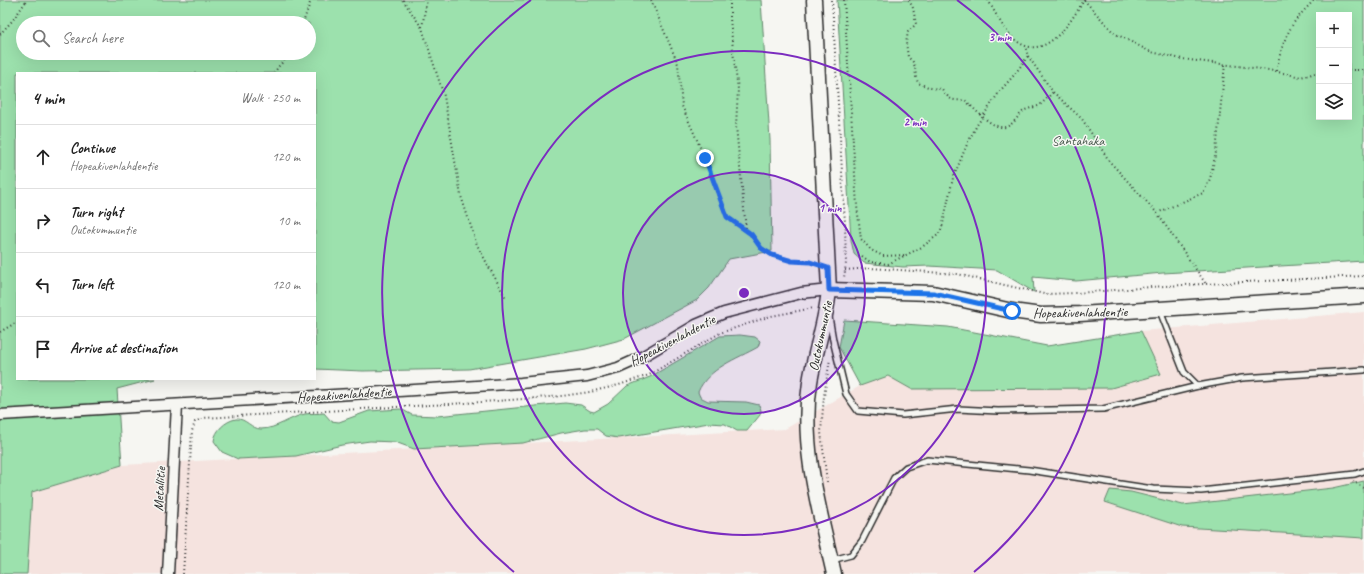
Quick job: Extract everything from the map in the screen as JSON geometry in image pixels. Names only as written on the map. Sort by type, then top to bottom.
[{"type":"street","name":"Outokummuntie","points":[[814,0],[828,268],[836,290],[828,306],[810,382],[807,415],[808,445],[815,490],[834,574]]},
{"type":"street","name":"Hopeakivenlahdentie","points":[[0,415],[521,383],[587,376],[618,368],[640,358],[696,325],[724,313],[801,293],[836,290],[933,293],[1012,311],[1041,315],[1080,314],[1364,296]]},
{"type":"street","name":"Metallitie","points":[[168,574],[177,405]]},
{"type":"lane","points":[[828,306],[833,340],[846,394],[858,411],[903,415],[958,409],[998,411],[1102,409],[1198,386],[1242,378],[1364,370]]},
{"type":"lane","points":[[1159,309],[1184,372],[1198,386]]},
{"type":"lane","points":[[831,560],[851,555],[862,541],[894,478],[906,467],[927,460],[1029,470],[1153,489],[1201,491],[1355,474],[1364,471]]},
{"type":"path","points":[[0,34],[13,20],[27,0]]},
{"type":"path","points":[[306,16],[311,0]]},
{"type":"path","points":[[403,0],[422,28],[444,96],[461,196],[477,245],[506,298]]},
{"type":"path","points":[[422,28],[427,0]]},
{"type":"path","points":[[651,0],[678,64],[682,106],[705,158],[727,217],[751,234],[761,248],[772,255],[792,261],[810,262],[828,268]]},
{"type":"path","points":[[730,0],[732,39],[738,89],[736,126],[746,230]]},
{"type":"path","points":[[832,0],[845,223],[845,270],[836,290]]},
{"type":"path","points":[[844,0],[857,206],[861,239],[871,250],[883,256],[908,255]]},
{"type":"path","points":[[909,0],[913,8],[916,24],[908,32],[906,43],[908,57],[913,62],[915,67],[918,83],[931,88],[942,89],[949,99],[965,100],[989,122],[1005,128],[1011,125],[1017,117],[1026,110],[1040,105],[1053,92]]},
{"type":"path","points":[[988,0],[1012,37],[1025,46],[1040,47],[1055,38],[1070,22],[1084,0],[1114,33],[1151,52],[1182,59],[1277,71],[1301,77],[1316,73]]},
{"type":"path","points":[[1277,71],[1279,55],[1284,42],[1294,23],[1314,0]]},
{"type":"path","points":[[1025,46],[1028,56],[1053,92],[1082,119],[1110,162],[1157,214],[1206,284]]},
{"type":"path","points":[[862,256],[870,262],[888,264],[922,247],[938,235],[942,228],[954,178],[968,142],[1000,91],[1028,56]]},
{"type":"path","points":[[275,72],[284,60]]},
{"type":"path","points":[[1157,214],[1203,193],[1210,180],[1216,152],[1225,64]]},
{"type":"path","points":[[1352,70],[1364,70]]},
{"type":"path","points":[[845,270],[871,268],[957,274],[1044,294],[1364,276]]},
{"type":"path","points":[[183,574],[192,431],[195,422],[203,418],[562,396],[590,392],[620,386],[649,375],[726,330],[771,316],[828,306]]},
{"type":"path","points":[[0,332],[16,323]]},
{"type":"path","points":[[827,485],[821,432],[824,396],[833,340]]},
{"type":"shaded area","points":[[1364,312],[1364,481],[1333,488],[1183,505],[1131,492],[1105,502],[1182,527],[1364,538],[1364,574],[27,574],[32,492],[122,465],[785,429],[860,386],[888,376],[911,389],[1161,374],[1141,331]]},
{"type":"green space","points":[[0,0],[761,0],[770,140],[772,251],[729,259],[709,288],[697,300],[624,339],[586,349],[469,369],[363,371],[316,369],[316,72],[16,72],[16,380],[151,380],[117,389],[122,465],[32,492],[27,574],[0,574]]},
{"type":"green space","name":"Santahaka","points":[[837,0],[1364,0],[1364,261],[1163,273],[1076,281],[1033,277],[1034,292],[997,270],[929,266],[903,267],[864,263],[854,254],[851,240]]},
{"type":"green space","points":[[844,320],[948,327],[1047,346],[1141,331],[1161,374],[1111,388],[911,389],[888,376],[860,386],[839,347]]},
{"type":"green space","points":[[740,335],[755,337],[760,341],[758,347],[716,370],[698,392],[700,397],[708,401],[746,402],[759,405],[761,410],[760,415],[747,431],[737,431],[725,424],[709,423],[618,438],[606,436],[597,429],[585,429],[561,433],[523,443],[414,449],[395,442],[370,441],[342,445],[296,456],[238,459],[222,452],[214,441],[218,430],[224,424],[236,419],[243,420],[257,429],[261,429],[273,427],[305,414],[324,413],[331,421],[339,422],[369,411],[401,409],[412,415],[437,416],[565,403],[581,405],[594,412],[608,404],[627,386],[650,377],[720,336]]},
{"type":"green space","points":[[1364,481],[1364,538],[1182,527],[1105,502],[1110,490],[1131,492],[1183,505],[1333,488]]},
{"type":"route","points":[[705,158],[727,217],[751,234],[761,248],[772,255],[792,261],[810,262],[828,268],[829,290],[933,293],[1012,311]]}]
